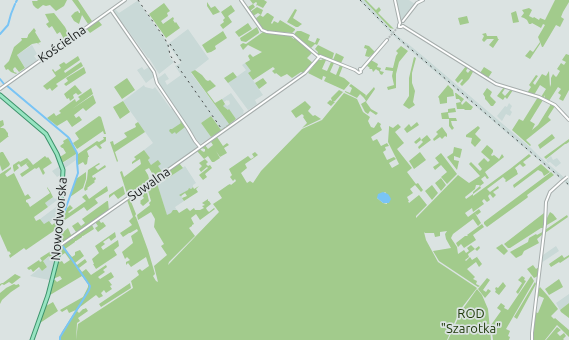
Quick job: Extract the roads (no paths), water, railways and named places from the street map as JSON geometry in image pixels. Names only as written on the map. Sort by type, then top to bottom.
[{"type":"main road","name":"Nowodworska","points":[[0,95],[46,134],[62,164],[64,175],[60,212],[58,256],[48,295],[32,340]]},
{"type":"street","name":"Kościelna","points":[[0,89],[125,0]]},
{"type":"street","points":[[241,0],[262,30],[267,32],[294,35],[320,58],[358,70],[363,67],[387,40]]},
{"type":"street","points":[[402,22],[416,4],[423,0]]},
{"type":"street","points":[[395,1],[403,26],[496,84],[539,97],[552,103],[559,108],[569,120]]},
{"type":"street","points":[[111,10],[155,73],[157,84],[200,148]]},
{"type":"street","name":"Suwalna","points":[[59,246],[305,73],[320,58]]},
{"type":"street","points":[[532,340],[545,227],[546,203],[553,188],[568,176]]},
{"type":"water","points":[[383,192],[388,194],[390,197],[391,199],[389,203],[383,203],[377,198],[378,194]]},
{"type":"waterway","points":[[0,34],[8,25],[15,4]]},
{"type":"waterway","points":[[0,79],[4,84]]},
{"type":"waterway","points":[[6,85],[68,137]]},
{"type":"waterway","points":[[61,222],[78,173],[77,153],[69,138]]},
{"type":"waterway","points":[[61,231],[61,244]]},
{"type":"waterway","points":[[60,340],[60,337],[90,286],[62,245]]},
{"type":"tunnel","points":[[387,40],[403,21]]},
{"type":"railway","points":[[138,0],[165,39],[170,55],[221,128]]},
{"type":"railway","points":[[360,0],[398,38],[569,185]]},
{"type":"railway","points":[[170,44],[181,61]]},
{"type":"park label","name":"ROD \"Szarotka\"","points":[[471,322]]}]
